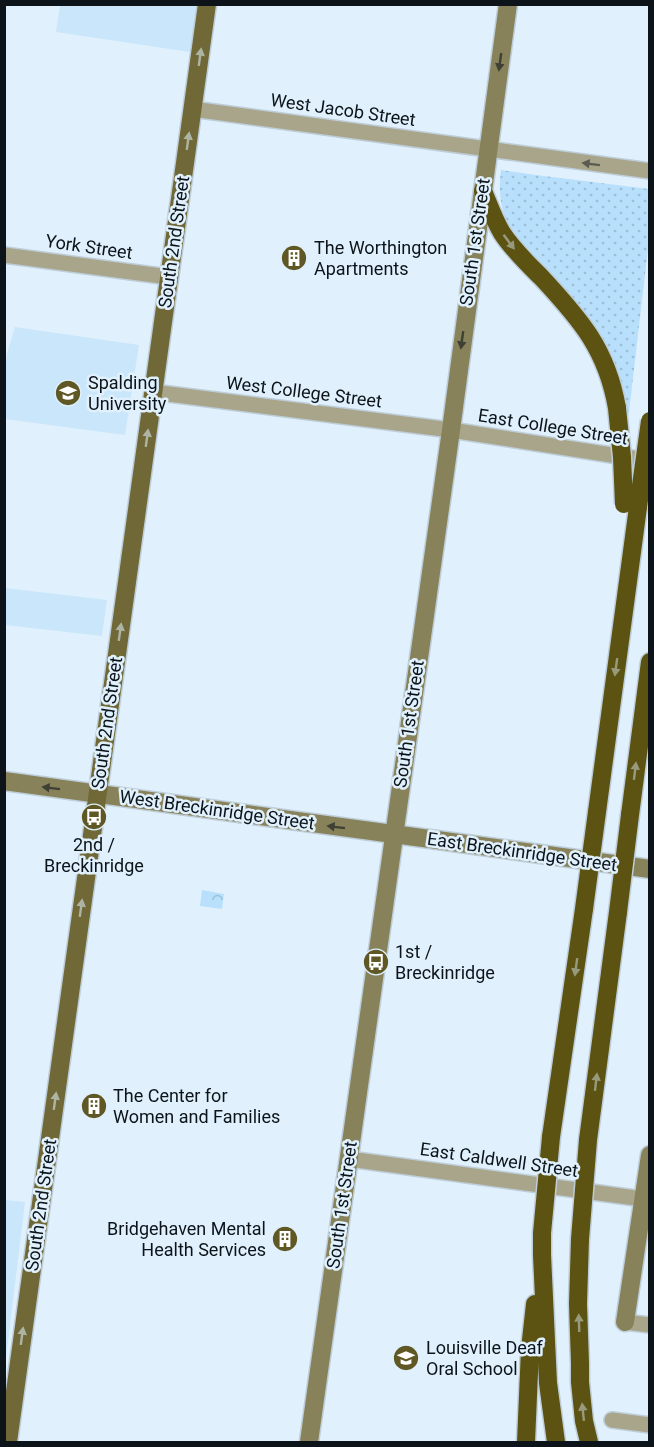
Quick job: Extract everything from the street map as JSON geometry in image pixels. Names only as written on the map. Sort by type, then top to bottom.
[{"type":"highway","points":[[483,191],[496,221],[513,248],[569,307],[598,349],[613,388],[631,505]]},
{"type":"highway","points":[[556,1443],[548,1383],[542,1233],[551,1137],[624,609],[631,505],[650,421]]},
{"type":"highway","points":[[588,1443],[580,1382],[578,1304],[580,1239],[588,1140],[650,662]]},
{"type":"highway","points":[[640,728],[650,688]]},
{"type":"highway","points":[[526,1443],[530,1348],[542,1255]]},
{"type":"main road","name":"South 2nd Street","points":[[8,1443],[207,4]]},
{"type":"street","name":"South 1st Street","points":[[309,1443],[451,430],[508,4]]},
{"type":"street","name":"West Jacob Street","points":[[192,109],[650,171]]},
{"type":"street","name":"York Street","points":[[4,255],[169,278]]},
{"type":"street","name":"West College Street","points":[[153,392],[451,430]]},
{"type":"street","name":"East College Street","points":[[451,430],[650,461]]},
{"type":"street","name":"West Breckinridge Street","points":[[4,782],[394,834]]},
{"type":"street","name":"East Breckinridge Street","points":[[394,834],[650,869]]},
{"type":"street","points":[[650,1155],[625,1322],[650,1325]]},
{"type":"street","name":"East Caldwell Street","points":[[349,1159],[643,1199]]},
{"type":"street","points":[[612,1420],[650,1425]]},
{"type":"shaded area","points":[[60,5],[198,5],[190,52],[56,32]]},
{"type":"shaded area","name":"Spalding University","points":[[15,327],[139,345],[125,435],[5,419],[5,368]]},
{"type":"shaded area","points":[[5,588],[107,600],[102,636],[5,625]]},
{"type":"shaded area","points":[[4,1200],[25,1202],[5,1366]]},
{"type":"green space","points":[[501,170],[649,189],[649,240],[626,438],[625,404],[508,229],[501,200]]},
{"type":"green space","points":[[202,890],[224,894],[222,909],[200,906]]},
{"type":"place","name":"The Worthington Apartments","points":[[294,258]]},
{"type":"place","name":"Spalding University","points":[[68,393]]},
{"type":"place","name":"2nd / Breckinridge","points":[[94,817]]},
{"type":"place","name":"1st / Breckinridge","points":[[376,962]]},
{"type":"place","name":"The Center for Women and Families","points":[[94,1106]]},
{"type":"place","name":"Bridgehaven Mental Health Services","points":[[285,1239]]},
{"type":"place","name":"Louisville Deaf Oral School","points":[[406,1358]]}]
